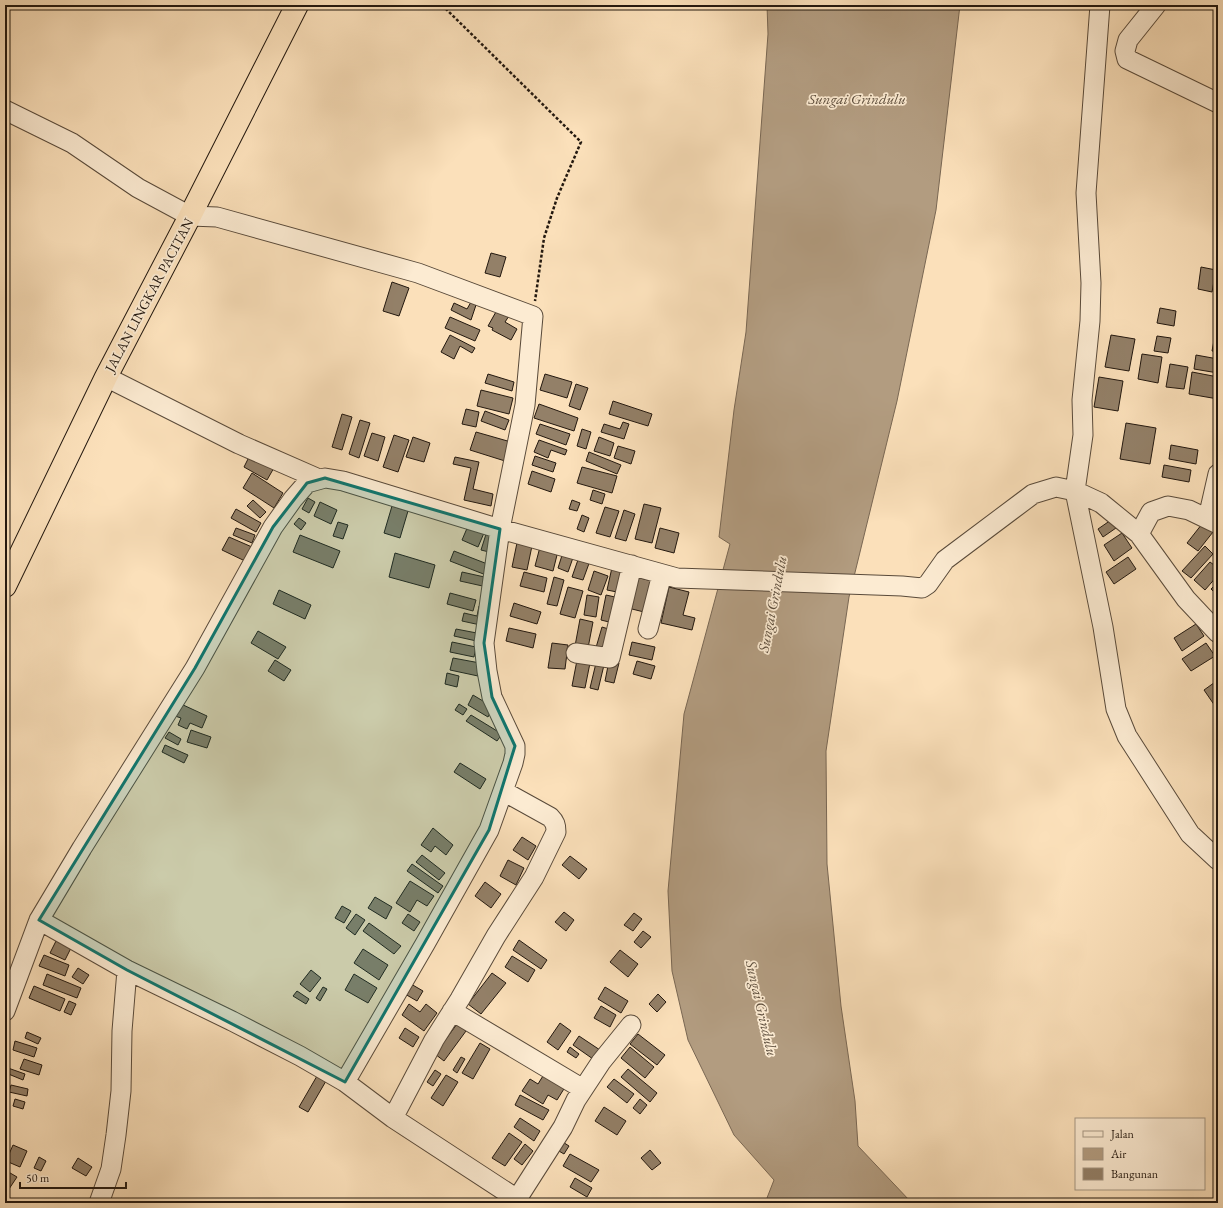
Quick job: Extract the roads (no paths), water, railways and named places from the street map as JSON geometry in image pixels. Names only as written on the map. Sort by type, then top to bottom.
[{"type":"highway","name":"JALAN LINGKAR PACITAN","points":[[5,586],[106,376],[190,216],[296,5]]},
{"type":"street","points":[[1100,5],[1086,193],[1091,283],[1090,313],[1082,400],[1083,435],[1075,491],[1103,627],[1116,709],[1127,736],[1190,834],[1218,860]]},
{"type":"street","points":[[1156,5],[1128,40],[1125,51],[1127,59],[1218,103]]},
{"type":"street","points":[[5,110],[72,143],[138,188],[190,216],[217,217],[418,274],[533,316],[525,405],[500,529],[484,643],[492,697],[515,746],[513,763],[489,830],[345,1082]]},
{"type":"street","points":[[106,376],[239,444],[319,479]]},
{"type":"street","points":[[1139,534],[1151,512],[1168,506],[1189,510],[1213,521],[1218,474]]},
{"type":"street","points":[[5,1011],[39,920],[82,848],[195,668],[273,527],[293,499],[307,483],[319,479],[324,478],[343,481],[500,529],[677,578],[922,588],[928,584],[945,560],[1033,494],[1056,487],[1075,491],[1101,503],[1139,534],[1186,599],[1218,633]]},
{"type":"street","points":[[576,653],[610,658],[632,565]]},
{"type":"street","points":[[648,628],[662,574]]},
{"type":"street","points":[[394,1118],[434,1040],[496,936],[534,876],[556,832],[554,821],[550,817],[503,791]]},
{"type":"street","points":[[39,920],[126,970],[232,1021],[300,1056],[345,1082],[394,1118],[516,1201],[563,1127],[583,1089],[601,1062],[631,1025]]},
{"type":"street","points":[[99,1203],[111,1169],[116,1135],[121,1091],[122,1031],[126,970]]},
{"type":"street","points":[[452,1011],[498,1040],[583,1089]]},
{"type":"water","name":"Sungai Grindulu","points":[[767,5],[960,5],[936,210],[897,401],[849,597],[826,751],[827,864],[841,1006],[855,1101],[858,1146],[910,1201],[916,1203],[765,1203],[774,1180],[734,1135],[688,1040],[672,971],[668,891],[684,714],[730,544],[719,537],[734,410],[746,332],[768,34]]}]
